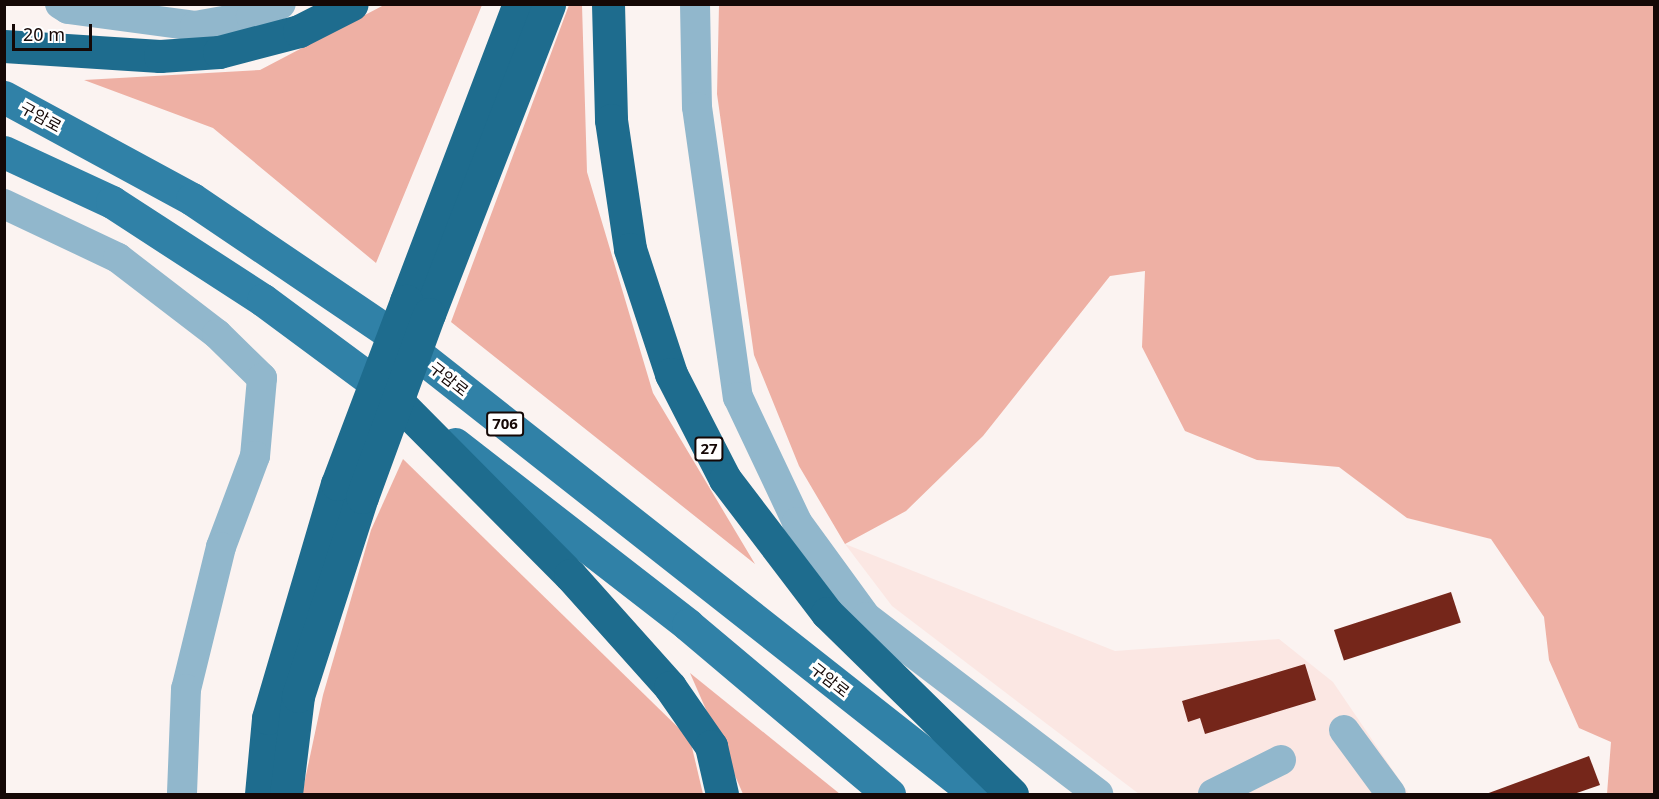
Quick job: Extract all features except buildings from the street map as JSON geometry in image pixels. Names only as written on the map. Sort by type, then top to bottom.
[{"type":"highway","points":[[4,46],[160,56],[219,52],[299,31],[352,4]]},
{"type":"highway","points":[[261,795],[268,718],[349,491],[418,308],[519,4]]},
{"type":"highway","points":[[418,308],[549,4]]},
{"type":"highway","name":"27","points":[[608,4],[611,120],[630,249],[671,374],[725,479],[827,613],[1012,795]]},
{"type":"highway","points":[[387,391],[570,575],[670,687],[711,746],[722,795]]},
{"type":"highway","points":[[286,795],[298,696],[349,491]]},
{"type":"main road","name":"구암로","points":[[4,98],[192,199],[396,338],[976,795]]},
{"type":"main road","points":[[4,152],[112,202],[263,300],[387,391],[688,625],[889,795]]},
{"type":"street","points":[[60,4],[68,9],[116,11],[195,26],[251,16],[281,4]]},
{"type":"street","points":[[695,4],[697,107],[738,397],[797,522],[866,616],[1098,795]]},
{"type":"street","points":[[4,204],[118,258],[217,334],[262,378],[255,456],[221,547],[186,689],[182,795]]},
{"type":"street","points":[[1344,730],[1391,795]]},
{"type":"street","points":[[1213,795],[1281,760]]},
{"type":"shaded area","points":[[384,5],[482,5],[376,263],[213,128],[84,80],[260,70]]},
{"type":"shaded area","points":[[569,5],[582,5],[587,172],[653,393],[755,564],[451,322]]},
{"type":"shaded area","points":[[719,5],[1654,5],[1654,794],[1607,794],[1611,742],[1579,728],[1549,660],[1544,617],[1491,539],[1407,518],[1339,467],[1257,460],[1185,431],[1142,347],[1145,271],[1110,276],[983,436],[906,511],[845,544],[799,466],[754,355],[717,94]]},
{"type":"shaded area","points":[[403,459],[690,739],[703,794],[302,794],[323,695],[371,530]]},
{"type":"shaded area","points":[[845,544],[1115,651],[1279,639],[1333,682],[1409,794],[1139,794],[892,606]]},
{"type":"shaded area","points":[[690,673],[840,794],[743,794]]}]
